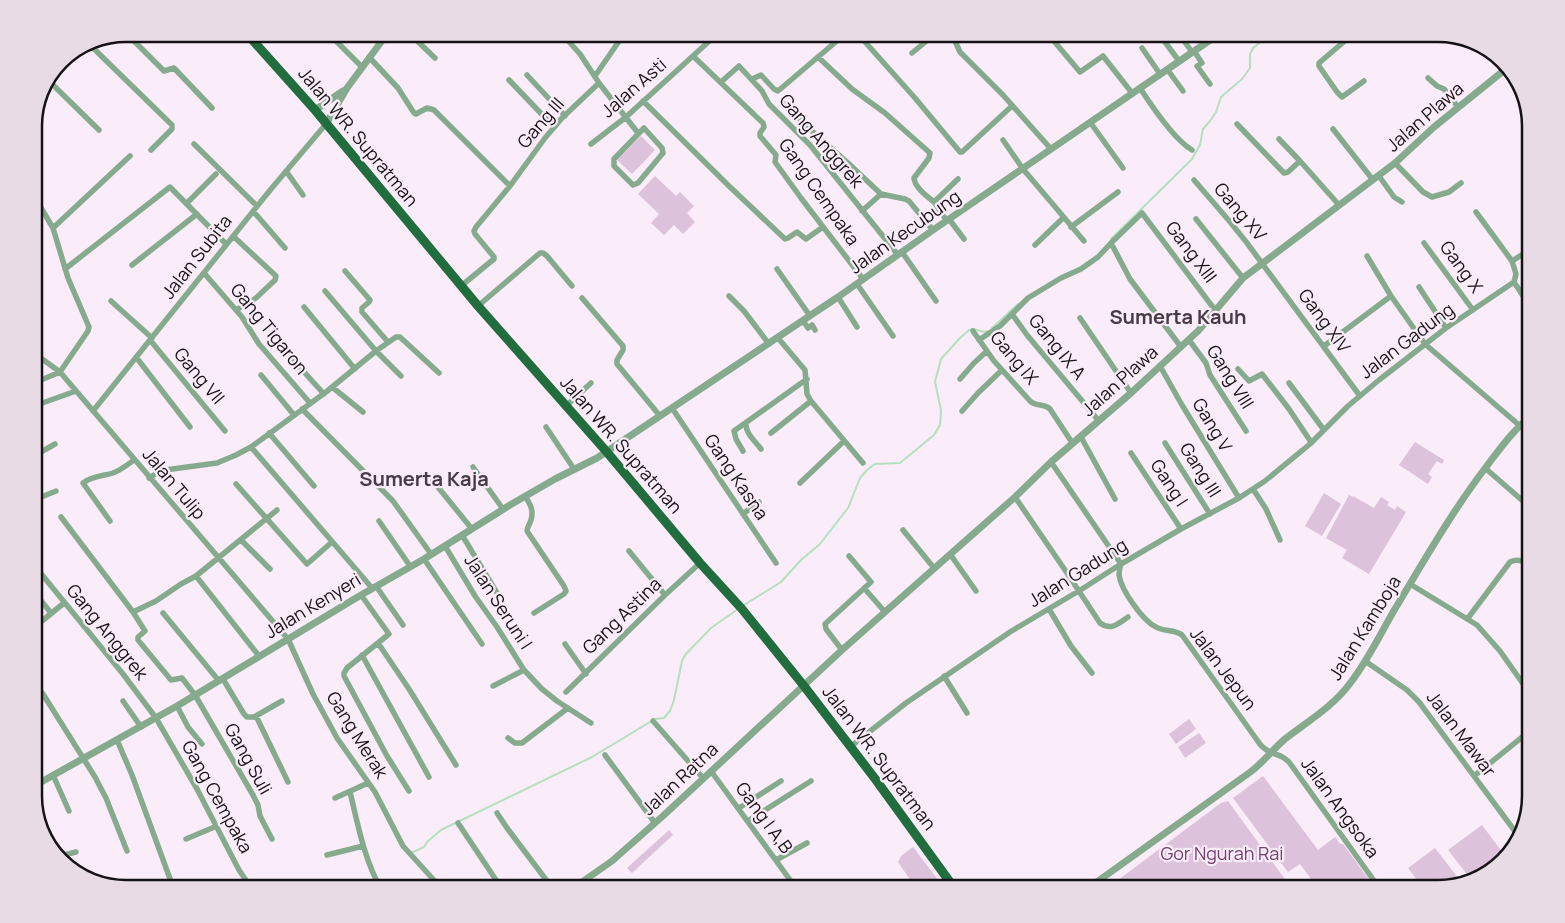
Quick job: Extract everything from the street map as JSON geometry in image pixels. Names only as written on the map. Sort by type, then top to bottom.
[{"type":"main road","name":"Jalan WR. Supratman","points":[[254,42],[315,110],[478,306],[742,609],[876,780],[948,880]]},
{"type":"street","points":[[135,42],[164,71],[174,68],[212,108]]},
{"type":"street","points":[[337,42],[362,68]]},
{"type":"street","points":[[326,124],[347,88],[381,42]]},
{"type":"street","points":[[418,42],[435,58]]},
{"type":"street","points":[[569,42],[638,133]]},
{"type":"street","points":[[595,76],[618,42]]},
{"type":"street","name":"Jalan Asti","points":[[592,144],[626,117],[708,42]]},
{"type":"street","points":[[752,79],[761,74],[774,90],[778,90],[836,42]]},
{"type":"street","points":[[865,42],[960,152],[1012,106]]},
{"type":"street","points":[[912,54],[926,42]]},
{"type":"street","points":[[955,42],[960,52],[1051,149]]},
{"type":"street","points":[[1055,42],[1080,72],[1102,57],[1105,57],[1132,93]]},
{"type":"street","points":[[1165,42],[1179,61]]},
{"type":"street","points":[[1186,42],[1202,63],[1197,66],[1210,84]]},
{"type":"street","name":"Jalan Kecubung","points":[[606,451],[803,321],[1207,42]]},
{"type":"street","points":[[1344,42],[1318,64],[1342,97],[1364,81]]},
{"type":"street","points":[[1142,48],[1160,74]]},
{"type":"street","points":[[94,49],[172,125],[172,129],[150,150]]},
{"type":"street","points":[[693,56],[721,82]]},
{"type":"street","points":[[818,56],[852,89],[885,113],[930,154],[929,158],[915,175],[914,180],[916,185],[934,202],[964,239]]},
{"type":"street","points":[[370,57],[398,88],[414,113],[416,114],[427,108],[434,110],[510,186]]},
{"type":"street","name":"Gang Anggrek","points":[[721,82],[739,66],[752,79],[762,91],[769,104],[810,146],[862,211],[900,254],[936,301]]},
{"type":"street","points":[[1167,69],[1183,91]]},
{"type":"street","name":"Jalan Plawa","points":[[804,686],[1189,340],[1242,278],[1395,163],[1458,107],[1502,72]]},
{"type":"street","points":[[527,75],[565,116]]},
{"type":"street","points":[[1428,78],[1444,89],[1458,107]]},
{"type":"street","points":[[508,80],[554,127]]},
{"type":"street","name":"Gang Cempaka","points":[[721,82],[763,123],[764,127],[760,136],[776,155],[774,162],[863,279]]},
{"type":"street","name":"Gang III","points":[[461,286],[494,259],[475,234],[475,229],[554,127],[599,83]]},
{"type":"street","points":[[54,86],[99,130]]},
{"type":"street","points":[[315,110],[347,88]]},
{"type":"street","points":[[1140,88],[1182,142],[1192,150]]},
{"type":"street","points":[[643,101],[785,239],[797,232],[806,239],[823,226]]},
{"type":"street","points":[[782,102],[880,194],[909,201],[933,230]]},
{"type":"street","points":[[1090,122],[1123,168]]},
{"type":"street","name":"Jalan Subita","points":[[93,411],[255,208],[326,124]]},
{"type":"street","points":[[1237,124],[1284,173],[1288,172],[1300,160]]},
{"type":"street","points":[[642,128],[645,128],[662,148],[663,152],[638,183],[633,185],[613,163],[614,159],[638,133],[642,128]]},
{"type":"street","points":[[1333,129],[1376,178],[1394,197],[1402,202]]},
{"type":"street","points":[[1279,139],[1339,205]]},
{"type":"street","points":[[1003,140],[1023,169],[1084,241]]},
{"type":"street","points":[[194,144],[255,208],[286,248]]},
{"type":"street","points":[[53,228],[130,156]]},
{"type":"street","points":[[1395,163],[1423,192],[1432,197],[1449,192],[1461,183]]},
{"type":"street","points":[[286,171],[303,195]]},
{"type":"street","points":[[187,203],[216,174]]},
{"type":"street","points":[[934,202],[958,179]]},
{"type":"street","name":"Gang XV","points":[[1194,180],[1231,223],[1262,264]]},
{"type":"street","points":[[65,269],[169,187],[172,187],[226,244]]},
{"type":"street","points":[[1071,227],[1118,192]]},
{"type":"street","points":[[862,211],[880,194]]},
{"type":"street","points":[[43,211],[53,228],[65,269],[88,329],[60,372],[43,379]]},
{"type":"street","points":[[1476,212],[1512,261],[1516,274],[1514,282],[1522,294]]},
{"type":"street","name":"Gang XIII","points":[[1110,243],[1142,213],[1215,310]]},
{"type":"street","points":[[132,265],[198,214]]},
{"type":"street","points":[[1035,245],[1063,218]]},
{"type":"street","points":[[1196,219],[1242,278]]},
{"type":"street","points":[[233,236],[276,275],[275,280],[256,298],[236,310]]},
{"type":"street","points":[[979,340],[1000,326],[1036,293],[1098,258],[1110,243],[1130,279],[1181,347]]},
{"type":"street","name":"Gang X","points":[[1424,243],[1473,310]]},
{"type":"street","points":[[478,306],[540,253],[547,256],[572,286]]},
{"type":"street","points":[[1512,261],[1522,254]]},
{"type":"street","points":[[1366,256],[1424,344],[1519,425]]},
{"type":"street","name":"Gang XIV","points":[[1262,264],[1360,396]]},
{"type":"street","points":[[777,269],[810,316]]},
{"type":"street","points":[[346,271],[370,300],[362,308],[362,312],[388,342]]},
{"type":"street","name":"Gang Tigaron","points":[[204,273],[245,321],[259,344],[310,403]]},
{"type":"street","name":"Jalan Gadung","points":[[850,747],[906,703],[1010,632],[1180,529],[1253,490],[1277,473],[1360,396],[1424,344],[1514,282]]},
{"type":"street","points":[[857,284],[893,336]]},
{"type":"street","points":[[1419,287],[1446,328]]},
{"type":"street","points":[[324,291],[376,351],[401,376]]},
{"type":"street","points":[[729,296],[744,311],[769,344]]},
{"type":"street","points":[[1324,346],[1391,296]]},
{"type":"street","points":[[838,297],[858,327]]},
{"type":"street","points":[[582,298],[623,346],[624,350],[617,360],[618,364],[660,416]]},
{"type":"street","name":"Gang VII","points":[[111,302],[151,339],[225,431]]},
{"type":"street","points":[[304,307],[355,369]]},
{"type":"street","name":"Gang IX A","points":[[1012,314],[1027,335],[1099,421]]},
{"type":"street","points":[[1080,318],[1131,393]]},
{"type":"street","points":[[803,321],[808,328],[812,325],[815,330]]},
{"type":"street","name":"Gang IX","points":[[973,331],[987,352],[1032,403],[1044,405],[1048,408],[1073,444]]},
{"type":"street","points":[[149,478],[164,470],[217,463],[251,447],[332,388],[376,351],[396,337],[400,337],[439,373]]},
{"type":"street","points":[[778,338],[805,370],[808,394],[811,401],[863,463]]},
{"type":"street","name":"Gang VIII","points":[[1189,340],[1206,363],[1210,375],[1246,431]]},
{"type":"street","points":[[286,352],[324,394]]},
{"type":"street","points":[[960,380],[974,363],[987,352]]},
{"type":"street","points":[[136,357],[190,427]]},
{"type":"street","name":"Jalan Tulip","points":[[43,360],[60,372],[288,639]]},
{"type":"street","name":"Gang V","points":[[1160,366],[1238,498]]},
{"type":"street","points":[[1238,369],[1249,381],[1262,374],[1311,442]]},
{"type":"street","points":[[962,411],[978,392],[1002,370]]},
{"type":"street","points":[[261,375],[294,415]]},
{"type":"street","points":[[743,451],[734,431],[807,379]]},
{"type":"street","points":[[566,406],[591,383]]},
{"type":"street","points":[[1289,383],[1324,430]]},
{"type":"street","points":[[332,388],[363,412]]},
{"type":"street","points":[[43,403],[76,391]]},
{"type":"street","points":[[771,433],[811,401]]},
{"type":"street","name":"Gang Kasna","points":[[672,408],[776,563]]},
{"type":"street","points":[[302,409],[393,501],[431,554]]},
{"type":"street","points":[[746,423],[748,432],[761,449]]},
{"type":"street","name":"Jalan Kamboja","points":[[1100,880],[1250,773],[1262,763],[1270,752],[1337,699],[1347,688],[1365,661],[1450,518],[1485,468],[1522,423]]},
{"type":"street","points":[[546,427],[574,469]]},
{"type":"street","points":[[269,433],[314,486]]},
{"type":"street","points":[[1080,437],[1115,499]]},
{"type":"street","points":[[800,483],[844,441]]},
{"type":"street","name":"Gang III","points":[[1165,443],[1210,514]]},
{"type":"street","points":[[43,451],[55,444]]},
{"type":"street","points":[[251,447],[332,542],[384,597],[403,625]]},
{"type":"street","name":"Jalan Kenyeri","points":[[43,781],[177,706],[361,594],[424,559],[503,509],[597,458],[606,451]]},
{"type":"street","name":"Gang I","points":[[1131,453],[1180,529]]},
{"type":"street","points":[[110,521],[83,483],[90,478],[121,470],[134,460]]},
{"type":"street","points":[[1052,462],[1121,564]]},
{"type":"street","points":[[473,467],[503,509]]},
{"type":"street","points":[[1485,468],[1522,500]]},
{"type":"street","points":[[433,481],[472,529]]},
{"type":"street","points":[[236,484],[307,564],[332,542]]},
{"type":"street","points":[[1253,490],[1266,510],[1280,540]]},
{"type":"street","points":[[43,496],[56,491]]},
{"type":"street","points":[[525,496],[532,506],[531,520],[527,531],[566,589],[564,594],[534,613]]},
{"type":"street","points":[[1015,497],[1100,623],[1113,627],[1128,617]]},
{"type":"street","points":[[743,514],[760,502]]},
{"type":"street","points":[[61,517],[133,612],[156,601],[196,576],[277,510]]},
{"type":"street","points":[[379,521],[410,566]]},
{"type":"street","points":[[903,530],[934,568]]},
{"type":"street","points":[[462,535],[497,592]]},
{"type":"street","points":[[241,540],[270,569]]},
{"type":"street","name":"Jalan Seruni I","points":[[445,546],[474,596],[497,627],[524,670],[493,686]]},
{"type":"street","points":[[629,551],[665,595]]},
{"type":"street","points":[[950,554],[976,591]]},
{"type":"street","points":[[842,650],[826,629],[825,624],[871,582],[849,556]]},
{"type":"street","points":[[424,559],[482,644]]},
{"type":"street","points":[[1468,618],[1510,562],[1522,561]]},
{"type":"street","name":"Gang Astina","points":[[566,692],[700,563]]},
{"type":"street","name":"Jalan Jepun","points":[[1121,564],[1119,574],[1122,583],[1144,619],[1157,628],[1175,631],[1182,635],[1257,740],[1270,752]]},
{"type":"street","name":"Gang Anggrek","points":[[43,576],[123,674],[156,718]]},
{"type":"street","points":[[196,576],[259,656]]},
{"type":"street","points":[[1410,584],[1468,618],[1485,633],[1522,683]]},
{"type":"street","points":[[864,588],[885,612]]},
{"type":"street","points":[[361,594],[389,634],[345,670],[344,676],[409,791]]},
{"type":"street","points":[[43,603],[51,613]]},
{"type":"street","points":[[43,620],[64,603]]},
{"type":"street","points":[[1049,609],[1071,646],[1092,673]]},
{"type":"street","name":"Gang Suli","points":[[133,612],[145,631],[138,637],[138,640],[171,680],[182,678],[195,695],[253,795],[258,805],[260,816],[272,839]]},
{"type":"street","points":[[163,613],[221,680],[247,717],[254,717],[282,701]]},
{"type":"street","name":"Gang Merak","points":[[288,639],[326,720],[368,783],[403,846],[434,880]]},
{"type":"street","points":[[378,643],[409,689],[456,766]]},
{"type":"street","points":[[565,644],[586,674]]},
{"type":"street","points":[[362,655],[429,778]]},
{"type":"street","name":"Jalan Mawar","points":[[1365,661],[1407,690],[1419,702],[1515,831]]},
{"type":"street","points":[[524,670],[542,690],[591,723]]},
{"type":"street","points":[[944,676],[967,713]]},
{"type":"street","name":"Jalan Ratna","points":[[585,880],[612,861],[655,823],[804,686]]},
{"type":"street","points":[[43,694],[95,776],[127,851]]},
{"type":"street","points":[[123,701],[141,727]]},
{"type":"street","name":"Gang Cempaka","points":[[177,706],[192,733],[202,744]]},
{"type":"street","points":[[508,738],[515,743],[522,743],[568,708]]},
{"type":"street","points":[[254,717],[257,718],[288,782]]},
{"type":"street","name":"Gang Cempaka","points":[[156,718],[246,880]]},
{"type":"street","points":[[653,721],[703,778]]},
{"type":"street","points":[[1474,776],[1522,737]]},
{"type":"street","points":[[117,740],[132,775],[170,880]]},
{"type":"street","name":"Jalan Angsoka","points":[[1270,752],[1281,755],[1289,762],[1374,880]]},
{"type":"street","points":[[605,755],[655,823]]},
{"type":"street","name":"Gang I A,B","points":[[711,771],[790,880]]},
{"type":"street","points":[[53,775],[69,811]]},
{"type":"street","points":[[739,808],[781,781]]},
{"type":"street","points":[[748,821],[812,781]]},
{"type":"street","points":[[335,798],[368,783]]},
{"type":"street","points":[[350,792],[363,846],[376,880]]},
{"type":"street","points":[[498,813],[546,880]]},
{"type":"street","points":[[458,823],[496,880]]},
{"type":"street","points":[[186,839],[217,826]]},
{"type":"street","points":[[776,860],[807,843]]},
{"type":"street","points":[[327,855],[363,846]]},
{"type":"street","points":[[66,855],[76,852]]},
{"type":"green space","points":[[641,136],[655,150],[632,174],[617,160]]},
{"type":"green space","points":[[655,176],[676,196],[680,192],[694,206],[687,213],[695,222],[683,234],[674,225],[664,235],[651,223],[659,214],[638,194]]},
{"type":"green space","points":[[1415,442],[1444,460],[1442,464],[1437,461],[1428,474],[1432,477],[1428,484],[1399,465]]},
{"type":"green space","points":[[1324,493],[1341,504],[1322,536],[1305,526]]},
{"type":"green space","points":[[1349,495],[1374,508],[1381,497],[1389,502],[1387,505],[1395,510],[1397,506],[1406,512],[1369,574],[1342,558],[1347,550],[1326,538]]},
{"type":"green space","points":[[1189,719],[1196,729],[1176,744],[1169,734]]},
{"type":"green space","points":[[1199,733],[1206,743],[1185,758],[1178,747]]},
{"type":"green space","points":[[1263,776],[1318,850],[1335,837],[1340,844],[1343,844],[1369,880],[1312,880],[1300,864],[1288,872],[1233,798]]},
{"type":"green space","name":"Gor Ngurah Rai","points":[[1228,801],[1285,880],[1118,880],[1221,803]]},
{"type":"green space","points":[[1482,825],[1502,852],[1488,864],[1468,875],[1448,850]]},
{"type":"green space","points":[[669,830],[673,835],[632,873],[627,868]]},
{"type":"green space","points":[[913,847],[938,880],[910,880],[898,862],[901,856]]},
{"type":"green space","points":[[1435,848],[1458,878],[1417,880],[1408,868]]},
{"type":"waterway","points":[[1111,239],[1192,159],[1200,145],[1203,129],[1216,112],[1221,97],[1242,79],[1250,68],[1250,54],[1253,48],[1261,42]]},
{"type":"waterway","points":[[992,328],[1018,304]]},
{"type":"waterway","points":[[744,605],[781,582],[801,560],[820,544],[848,508],[860,478],[867,470],[875,464],[900,463],[934,435],[940,425],[941,410],[935,382],[941,359],[969,330],[988,331]]},
{"type":"waterway","points":[[411,853],[424,847],[441,830],[592,757],[655,719],[664,718],[670,711],[674,700],[685,655],[711,628],[738,609]]},
{"type":"district","name":"Sumerta Kauh","points":[[1178,317]]},
{"type":"district","name":"Sumerta Kaja","points":[[424,479]]}]
